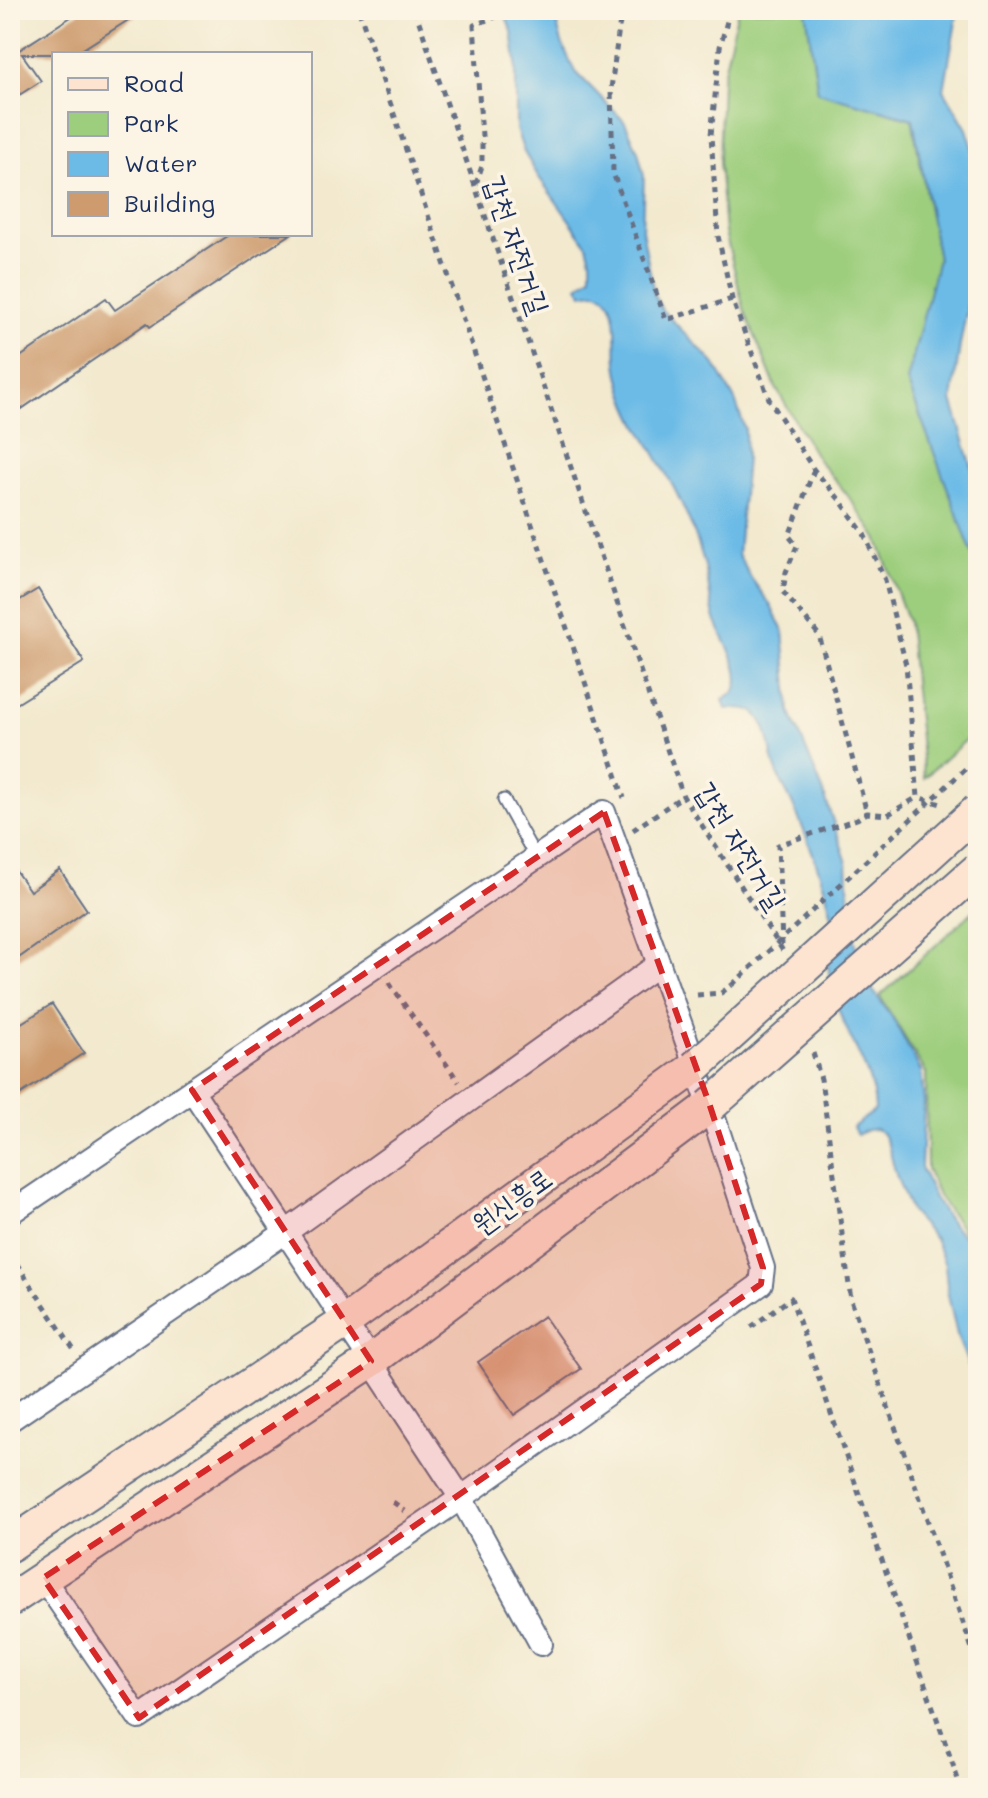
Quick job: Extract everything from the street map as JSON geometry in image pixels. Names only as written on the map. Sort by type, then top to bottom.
[{"type":"street","name":"원신흥로","points":[[10,1545],[345,1322],[695,1067],[978,810]]},
{"type":"street","points":[[10,1213],[604,812],[710,1106],[763,1268],[761,1284],[461,1498],[139,1718],[43,1578]]},
{"type":"street","name":"원신흥로","points":[[10,1600],[371,1361],[710,1106],[978,869]]},
{"type":"street","points":[[10,1420],[286,1232],[659,964]]},
{"type":"street","points":[[192,1090],[461,1498],[541,1644]]},
{"type":"lane","points":[[504,800],[536,858]]},
{"type":"path","points":[[359,10],[624,799]]},
{"type":"path","name":"갑천 자전거길","points":[[415,10],[683,796],[782,948],[786,963]]},
{"type":"path","points":[[476,185],[482,166],[482,136],[474,25],[514,10]]},
{"type":"path","points":[[623,10],[611,89],[613,173],[666,320],[732,299]]},
{"type":"path","points":[[730,10],[720,47],[711,135],[718,236],[732,299],[769,399],[814,470],[864,534],[885,580],[906,665],[918,797]]},
{"type":"path","points":[[814,470],[789,536],[797,546],[786,572],[783,592],[819,635],[867,813]]},
{"type":"path","points":[[697,995],[721,993],[732,985],[978,757]]},
{"type":"path","points":[[614,839],[683,796]]},
{"type":"path","points":[[782,948],[778,845],[867,813],[887,815],[918,797],[942,804]]},
{"type":"path","points":[[386,979],[461,1085]]},
{"type":"path","points":[[812,1049],[821,1079],[851,1300],[978,1666]]},
{"type":"path","points":[[10,1254],[75,1351]]},
{"type":"path","points":[[751,1327],[791,1298],[961,1788]]},
{"type":"path","points":[[393,1502],[405,1512]]},
{"type":"highlighted area","points":[[604,812],[710,1106],[763,1268],[761,1284],[139,1718],[43,1578],[371,1361],[192,1090]]},
{"type":"green space","points":[[738,10],[806,10],[818,92],[912,119],[938,259],[907,381],[978,569],[978,729],[924,778],[908,622],[877,538],[846,493],[818,460],[776,388],[744,309],[725,232],[719,162],[722,80]]},
{"type":"green space","points":[[978,907],[978,1251],[938,1196],[927,1169],[926,1073],[880,996]]},
{"type":"water","points":[[503,10],[553,10],[562,43],[574,70],[625,122],[638,151],[644,176],[642,230],[654,294],[662,310],[714,363],[735,400],[745,429],[746,458],[738,554],[783,631],[790,711],[822,788],[847,863],[850,922],[861,964],[872,989],[892,1017],[921,1071],[924,1102],[921,1167],[934,1198],[978,1257],[978,1384],[958,1339],[945,1265],[935,1239],[911,1212],[883,1134],[876,1129],[857,1135],[853,1127],[875,1110],[864,1065],[832,990],[828,960],[832,918],[823,884],[778,773],[764,726],[752,711],[726,709],[723,700],[733,693],[738,677],[715,619],[698,542],[677,493],[626,398],[620,381],[615,319],[610,303],[601,293],[583,294],[578,286],[591,276],[587,245],[524,152],[516,129],[516,61],[512,31]]},
{"type":"water","points":[[806,10],[958,10],[944,90],[967,129],[977,161],[973,206],[975,268],[952,400],[978,488],[978,569],[907,381],[938,259],[913,119],[818,92]]},
{"type":"building","points":[[82,10],[144,10],[78,52],[22,54],[41,81],[10,101],[10,36],[19,50]]},
{"type":"building","points":[[227,236],[288,236],[150,327],[147,323],[10,417],[10,364],[106,298],[115,310]]},
{"type":"building","points":[[38,589],[84,662],[10,708],[10,606]]},
{"type":"building","points":[[10,863],[30,891],[60,870],[87,910],[10,964]]},
{"type":"building","points":[[52,1004],[84,1053],[10,1101],[10,1030]]},
{"type":"building","points":[[544,1316],[581,1369],[514,1415],[478,1362]]}]
